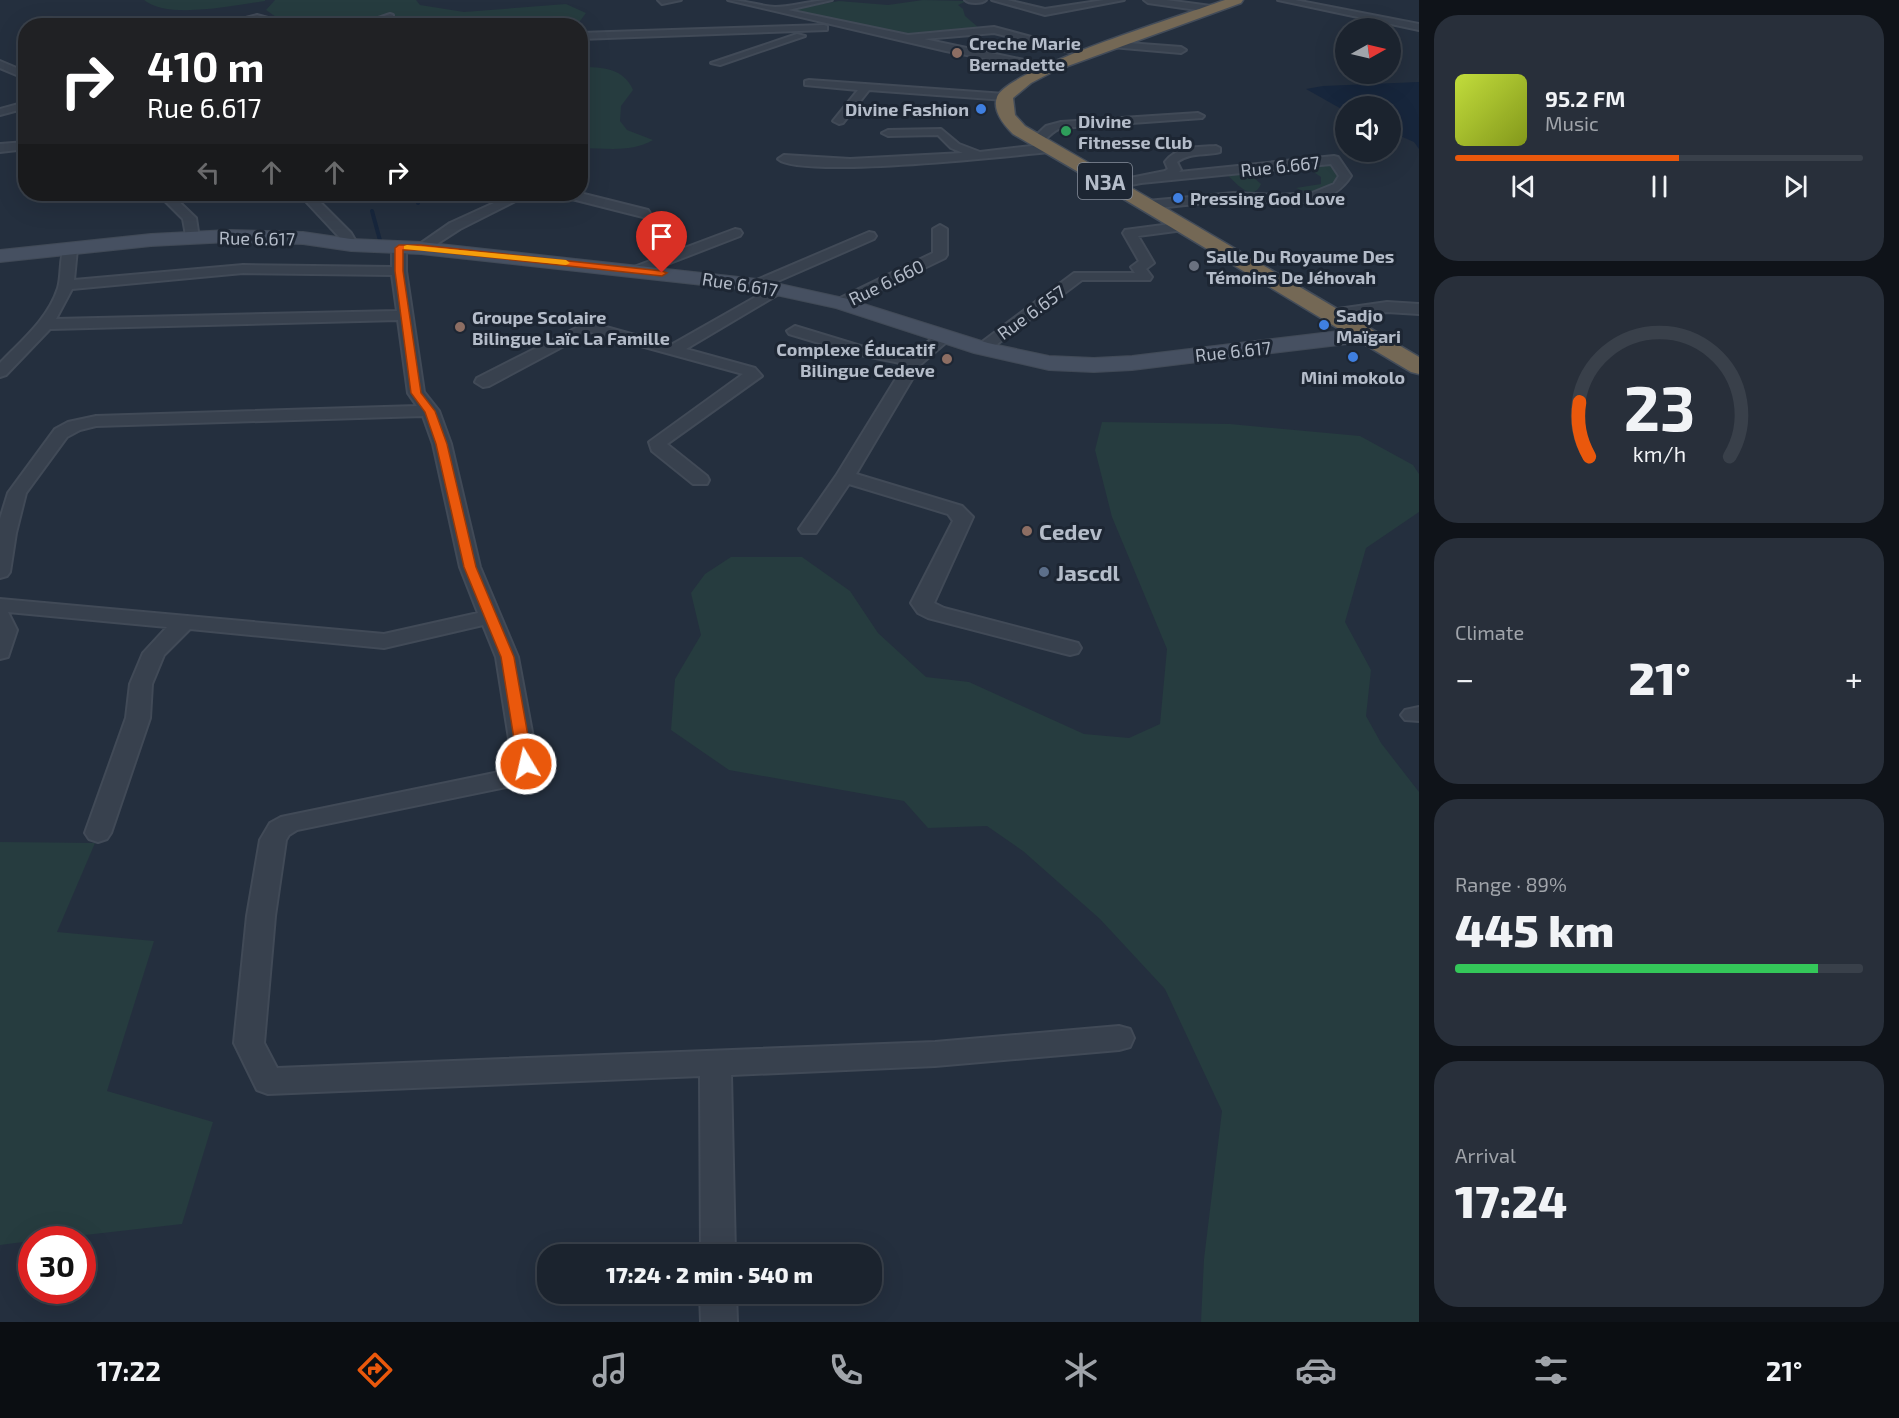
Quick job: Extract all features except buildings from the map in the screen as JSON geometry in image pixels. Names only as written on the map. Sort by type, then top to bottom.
[{"type":"highway","points":[[1005,97],[1020,83],[1049,68],[1233,0]]},
{"type":"highway","name":"N3A","points":[[1005,97],[1004,112],[1009,121],[1043,145],[1186,226],[1228,254],[1419,367]]},
{"type":"street","points":[[662,1],[677,0]]},
{"type":"street","points":[[732,0],[1049,68]]},
{"type":"street","points":[[772,10],[828,0]]},
{"type":"street","points":[[969,0],[982,0]]},
{"type":"street","points":[[996,0],[1045,12],[1120,0]]},
{"type":"street","points":[[1148,0],[1210,9]]},
{"type":"street","points":[[1282,0],[1419,27]]},
{"type":"street","points":[[716,63],[838,24]]},
{"type":"street","points":[[588,36],[824,28]]},
{"type":"street","points":[[908,38],[987,29],[1090,54]]},
{"type":"street","points":[[1115,45],[1180,50]]},
{"type":"street","points":[[0,64],[18,73]]},
{"type":"street","points":[[0,77],[18,75]]},
{"type":"street","points":[[809,83],[1005,97]]},
{"type":"street","points":[[839,121],[866,88]]},
{"type":"street","points":[[0,112],[18,107]]},
{"type":"street","points":[[784,159],[840,163],[980,155],[1043,145],[1050,128],[1061,125],[1198,116]]},
{"type":"street","points":[[888,133],[941,132],[963,151],[980,155]]},
{"type":"street","points":[[0,148],[18,146]]},
{"type":"street","points":[[1126,192],[1124,183],[1169,174],[1175,170],[1171,162],[1174,157],[1183,153],[1216,150]]},
{"type":"street","name":"Rue 6.667","points":[[1143,180],[1334,160],[1345,176],[1343,184],[1334,191],[1303,198],[1281,200],[1233,197],[1147,205]]},
{"type":"street","points":[[588,199],[643,213]]},
{"type":"street","points":[[171,201],[189,218],[192,238]]},
{"type":"street","points":[[312,201],[346,236],[351,245]]},
{"type":"street","points":[[421,248],[455,226],[507,201]]},
{"type":"street","name":"Rue 6.657","points":[[982,348],[1079,276],[1145,277],[1138,267],[1147,263],[1130,233],[1186,226]]},
{"type":"street","name":"Rue 6.660","points":[[841,303],[940,255],[940,229]]},
{"type":"street","points":[[639,270],[735,233]]},
{"type":"street","points":[[675,349],[767,287],[869,236]]},
{"type":"street","name":"Rue 6.617","points":[[0,256],[192,238],[303,238],[351,245],[421,248],[639,270],[767,287],[841,303],[982,348],[1049,363],[1094,365],[1364,336]]},
{"type":"street","points":[[399,248],[399,271],[416,393],[430,411],[442,444],[470,567],[507,657],[526,764],[512,778],[290,823],[279,829],[273,840],[261,916],[249,1043],[268,1080],[935,1054],[1119,1038]]},
{"type":"street","points":[[0,372],[45,324],[64,292],[70,249]]},
{"type":"street","points":[[66,285],[233,270],[399,271]]},
{"type":"street","points":[[1331,315],[1387,307],[1419,309]]},
{"type":"street","points":[[45,324],[406,315]]},
{"type":"street","points":[[483,382],[588,327],[749,371],[754,376],[658,442],[658,447],[700,480]]},
{"type":"street","points":[[795,331],[862,351],[915,361]]},
{"type":"street","points":[[809,529],[845,477],[915,361],[944,336]]},
{"type":"street","points":[[0,572],[6,533],[17,493],[61,433],[74,426],[96,421],[430,411]]},
{"type":"street","points":[[845,477],[955,510],[963,517],[924,597],[922,603],[926,608],[936,613],[1070,648]]},
{"type":"street","points":[[0,605],[384,641],[492,616]]},
{"type":"street","points":[[0,616],[6,630],[0,652]]},
{"type":"street","points":[[98,833],[138,718],[141,684],[154,653],[185,622]]},
{"type":"street","points":[[715,1064],[718,1244]]},
{"type":"street","points":[[718,1304],[719,1322]]},
{"type":"green space","points":[[144,0],[265,1],[220,8],[185,10],[155,6]]},
{"type":"green space","points":[[275,0],[416,0],[420,5],[464,12],[566,4],[586,13],[582,18],[421,18],[416,16],[288,18],[276,17],[266,10]]},
{"type":"green space","points":[[923,0],[967,1],[958,5],[963,9],[965,16],[979,28],[929,35],[899,34],[798,14],[789,10],[839,1],[888,5]]},
{"type":"green space","points":[[588,67],[612,70],[624,77],[633,90],[621,106],[620,121],[627,130],[653,140],[636,147],[588,148]]},
{"type":"green space","points":[[1334,164],[1341,172],[1340,182],[1313,191],[1296,188],[1321,184],[1321,177],[1305,166]]},
{"type":"green space","points":[[1246,171],[1261,184],[1253,192],[1243,189],[1226,174]]},
{"type":"green space","points":[[1102,422],[1230,424],[1360,436],[1413,465],[1419,474],[1419,512],[1366,548],[1345,622],[1371,670],[1366,716],[1381,743],[1419,792],[1419,1322],[1201,1322],[1204,1259],[1222,1111],[1165,989],[1100,919],[1023,851],[987,826],[928,828],[904,801],[729,770],[671,730],[675,679],[701,635],[691,593],[705,574],[731,557],[802,557],[850,591],[878,633],[926,677],[969,682],[1084,734],[1129,738],[1160,724],[1167,649],[1112,517],[1095,450]]},
{"type":"green space","points":[[0,842],[95,843],[57,932],[154,941],[107,1091],[213,1122],[182,1224],[96,1234],[96,1226],[18,1226],[18,1243],[0,1245]]},
{"type":"water","points":[[1419,82],[1419,149],[1414,142],[1401,136],[1401,96],[1335,96],[1335,105],[1306,89],[1323,86]]},
{"type":"waterway","points":[[372,211],[381,244]]},
{"type":"slow traffic","points":[[407,248],[566,263]]},
{"type":"place","name":"Creche Marie Bernadette","points":[[957,53]]},
{"type":"place","name":"Divine Fashion","points":[[981,109]]},
{"type":"place","name":"Divine Fitnesse Club","points":[[1066,131]]},
{"type":"place","name":"Pressing God Love","points":[[1178,198]]},
{"type":"place","name":"Salle Du Royaume Des Témoins De Jéhovah","points":[[1194,266]]},
{"type":"place","name":"Sadjo Maïgari","points":[[1324,325]]},
{"type":"place","name":"Groupe Scolaire Bilingue Laïc La Famille","points":[[460,327]]},
{"type":"place","name":"Mini mokolo","points":[[1353,357]]},
{"type":"place","name":"Complexe Éducatif Bilingue Cedeve","points":[[947,359]]},
{"type":"place","name":"Cedev","points":[[1027,531]]},
{"type":"place","name":"Jascdl","points":[[1044,572]]},
{"type":"route","points":[[526,764],[507,657],[470,567],[442,444],[430,411],[416,393],[411,343],[399,271],[399,248],[421,248],[662,273]]}]
